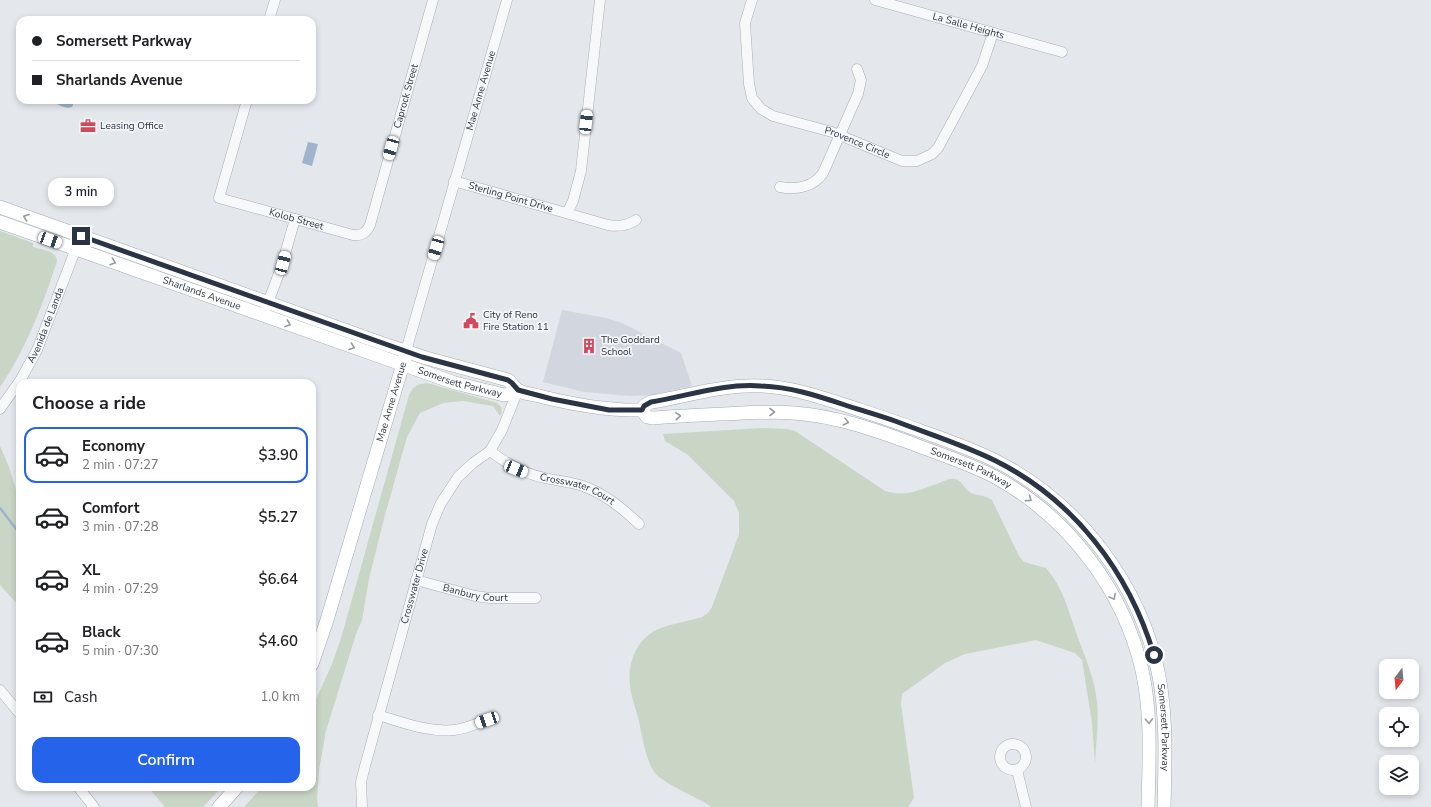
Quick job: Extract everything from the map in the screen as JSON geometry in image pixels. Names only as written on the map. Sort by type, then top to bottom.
[{"type":"main road","name":"Sharlands Avenue","points":[[0,207],[406,351]]},
{"type":"main road","name":"Sharlands Avenue","points":[[0,222],[402,365]]},
{"type":"main road","name":"Mae Anne Avenue","points":[[316,652],[327,620],[406,351]]},
{"type":"main road","name":"Somersett Parkway","points":[[406,351],[426,358],[508,380],[518,390],[559,401],[594,408],[642,410]]},
{"type":"main road","name":"Somersett Parkway","points":[[402,365],[455,383],[498,394],[510,394],[518,390]]},
{"type":"main road","name":"Somersett Parkway","points":[[642,410],[644,406],[651,402],[718,388],[759,385],[797,390],[886,418],[976,452],[997,461],[1034,484],[1064,508],[1100,547],[1124,584],[1144,626],[1159,676],[1164,712],[1164,807]]},
{"type":"main road","name":"Somersett Parkway","points":[[642,410],[647,416],[652,418],[774,412],[807,414],[838,420],[880,432],[976,468],[995,477],[1032,502],[1061,526],[1088,557],[1109,589],[1126,622],[1141,669],[1147,703],[1149,734],[1148,807]]},
{"type":"main road","points":[[219,807],[233,791]]},
{"type":"street","points":[[270,16],[275,0]]},
{"type":"street","name":"Caprock Street","points":[[360,236],[367,232],[370,225],[433,0]]},
{"type":"street","name":"Mae Anne Avenue","points":[[406,351],[507,0]]},
{"type":"street","points":[[568,213],[573,201],[581,171],[600,0]]},
{"type":"street","name":"Provence Circle","points":[[752,0],[745,30],[750,91],[756,104],[761,109],[773,116],[840,135],[902,162],[917,161],[932,154],[943,140],[982,66],[992,33]]},
{"type":"street","name":"La Salle Heights","points":[[875,0],[895,3],[992,33],[1062,52]]},
{"type":"street","points":[[780,187],[798,188],[817,180],[823,173],[860,86],[861,80],[857,69]]},
{"type":"street","name":"Kolob Street","points":[[246,104],[219,198],[360,236]]},
{"type":"street","name":"Sterling Point Drive","points":[[454,181],[616,226],[630,224],[636,220]]},
{"type":"street","points":[[262,315],[282,268],[295,219]]},
{"type":"street","name":"Avenida de Landa","points":[[21,379],[37,350],[81,236]]},
{"type":"street","name":"Avenida de Landa","points":[[0,409],[16,386]]},
{"type":"street","name":"Crosswater Drive","points":[[362,807],[361,782],[432,524],[441,503],[458,477],[473,463],[490,451],[505,424],[518,390]]},
{"type":"street","name":"Crosswater Court","points":[[490,451],[503,462],[530,474],[567,481],[584,486],[599,493],[612,501],[639,524]]},
{"type":"street","name":"Banbury Court","points":[[416,580],[476,596],[490,598],[536,598]]},
{"type":"street","points":[[0,690],[16,709]]},
{"type":"street","points":[[378,716],[442,731],[455,730],[487,720]]},
{"type":"street","points":[[1017,770],[1026,807]]},
{"type":"street","points":[[81,791],[94,807]]},
{"type":"shaded area","points":[[562,310],[606,318],[622,323],[681,353],[692,386],[653,395],[630,396],[584,392],[543,382]]},
{"type":"green space","points":[[0,231],[33,243],[33,247],[51,253],[56,257],[57,261],[46,294],[26,342],[0,387]]},
{"type":"green space","points":[[427,383],[497,403],[501,407],[502,412],[500,416],[493,406],[463,401],[443,403],[420,413],[407,437],[369,579],[362,620],[356,634],[326,731],[319,770],[317,798],[318,807],[244,807],[258,791],[316,791],[316,699],[332,664],[342,635],[409,395],[412,389],[421,384]]},
{"type":"green space","points":[[762,428],[787,429],[795,431],[885,491],[893,493],[906,493],[955,479],[960,481],[971,493],[984,496],[992,500],[1019,556],[1024,562],[1046,568],[1058,585],[1066,604],[1090,672],[1096,694],[1098,717],[1095,763],[1092,723],[1082,660],[1075,653],[1036,640],[965,654],[945,663],[902,694],[901,704],[914,798],[908,807],[712,807],[673,786],[655,773],[649,762],[631,694],[630,668],[632,659],[640,643],[653,632],[666,626],[702,617],[708,613],[712,607],[739,534],[739,513],[734,501],[688,455],[665,441],[663,434]]},
{"type":"green space","points":[[0,446],[9,467],[16,490],[16,603],[0,585]]},
{"type":"green space","points":[[151,791],[218,791],[203,807],[165,807]]},
{"type":"water","points":[[57,104],[73,104],[72,107],[64,107]]},
{"type":"water","points":[[308,142],[318,144],[312,166],[302,163]]},
{"type":"waterway","points":[[0,508],[16,529]]},
{"type":"place","name":"Leasing Office","points":[[88,126]]},
{"type":"place","name":"City of Reno Fire Station 11","points":[[471,321]]},
{"type":"place","name":"The Goddard School","points":[[589,346]]},
{"type":"route","points":[[81,236],[422,357],[508,380],[518,390],[552,399],[609,410],[642,410],[644,406],[651,402],[712,389],[759,385],[787,388],[811,393],[886,418],[962,446],[997,461],[1034,484],[1064,508],[1089,533],[1113,566],[1131,596],[1144,626],[1154,655]]}]
